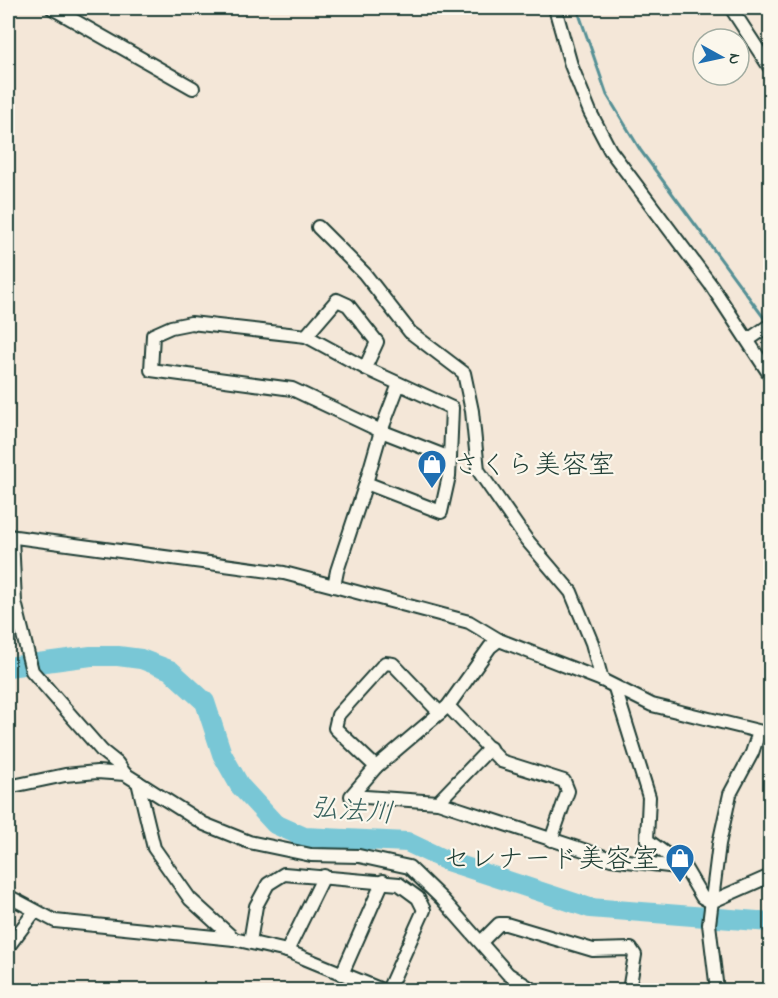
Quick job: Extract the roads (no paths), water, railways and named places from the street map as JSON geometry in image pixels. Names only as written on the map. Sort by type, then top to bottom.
[{"type":"street","points":[[52,8],[193,88]]},
{"type":"street","points":[[555,8],[571,65],[590,112],[610,150],[711,285],[771,375]]},
{"type":"street","points":[[730,8],[771,68]]},
{"type":"street","points":[[318,227],[364,273],[410,332],[464,373],[472,411],[478,470],[526,538],[571,592],[592,643],[602,680]]},
{"type":"street","points":[[306,336],[337,300],[348,305],[377,342],[365,368]]},
{"type":"street","points":[[366,483],[441,512],[449,476],[450,458],[452,408],[365,368],[306,336],[191,322],[153,335],[150,370],[292,389],[381,431],[450,458]]},
{"type":"street","points":[[748,340],[771,326]]},
{"type":"street","points":[[334,586],[381,431],[399,384]]},
{"type":"street","points":[[533,990],[508,974],[443,900],[409,867],[359,856],[311,855],[249,842],[204,824],[125,774],[32,671],[15,602],[10,537],[284,573],[469,622],[499,640],[602,680],[652,705],[765,733],[730,794],[719,844],[709,924],[717,990]]},
{"type":"street","points":[[499,640],[490,647],[444,709],[376,767],[351,796],[438,802],[611,859],[685,868]]},
{"type":"street","points":[[376,767],[335,728],[338,715],[385,663],[393,664],[490,748],[501,761],[564,781],[568,791],[551,840]]},
{"type":"street","points":[[615,688],[649,797],[647,840],[685,868],[710,906]]},
{"type":"street","points":[[438,802],[490,748]]},
{"type":"street","points":[[8,787],[65,775],[97,772],[125,774]]},
{"type":"street","points":[[138,782],[154,848],[190,899],[234,939]]},
{"type":"street","points":[[250,942],[256,906],[268,884],[284,873],[399,884],[418,898],[423,910],[388,990]]},
{"type":"street","points":[[287,951],[324,876]]},
{"type":"street","points":[[710,906],[771,876]]},
{"type":"street","points":[[342,974],[383,881]]},
{"type":"street","points":[[8,896],[55,921],[234,939],[287,951],[381,990]]},
{"type":"street","points":[[8,947],[35,911]]},
{"type":"street","points":[[481,942],[499,924],[506,924],[593,950],[631,949],[635,956],[629,990]]},
{"type":"waterway","points":[[577,8],[607,95],[641,151],[767,322]]},
{"type":"waterway","name":"弘法川","points":[[8,667],[91,656],[118,656],[141,659],[170,670],[205,702],[222,754],[240,786],[275,824],[304,837],[407,842],[447,861],[590,908],[770,922]]},
{"type":"place","name":"さくら美容室","points":[[432,490]]},
{"type":"place","name":"セレナード美容室","points":[[680,884]]}]
